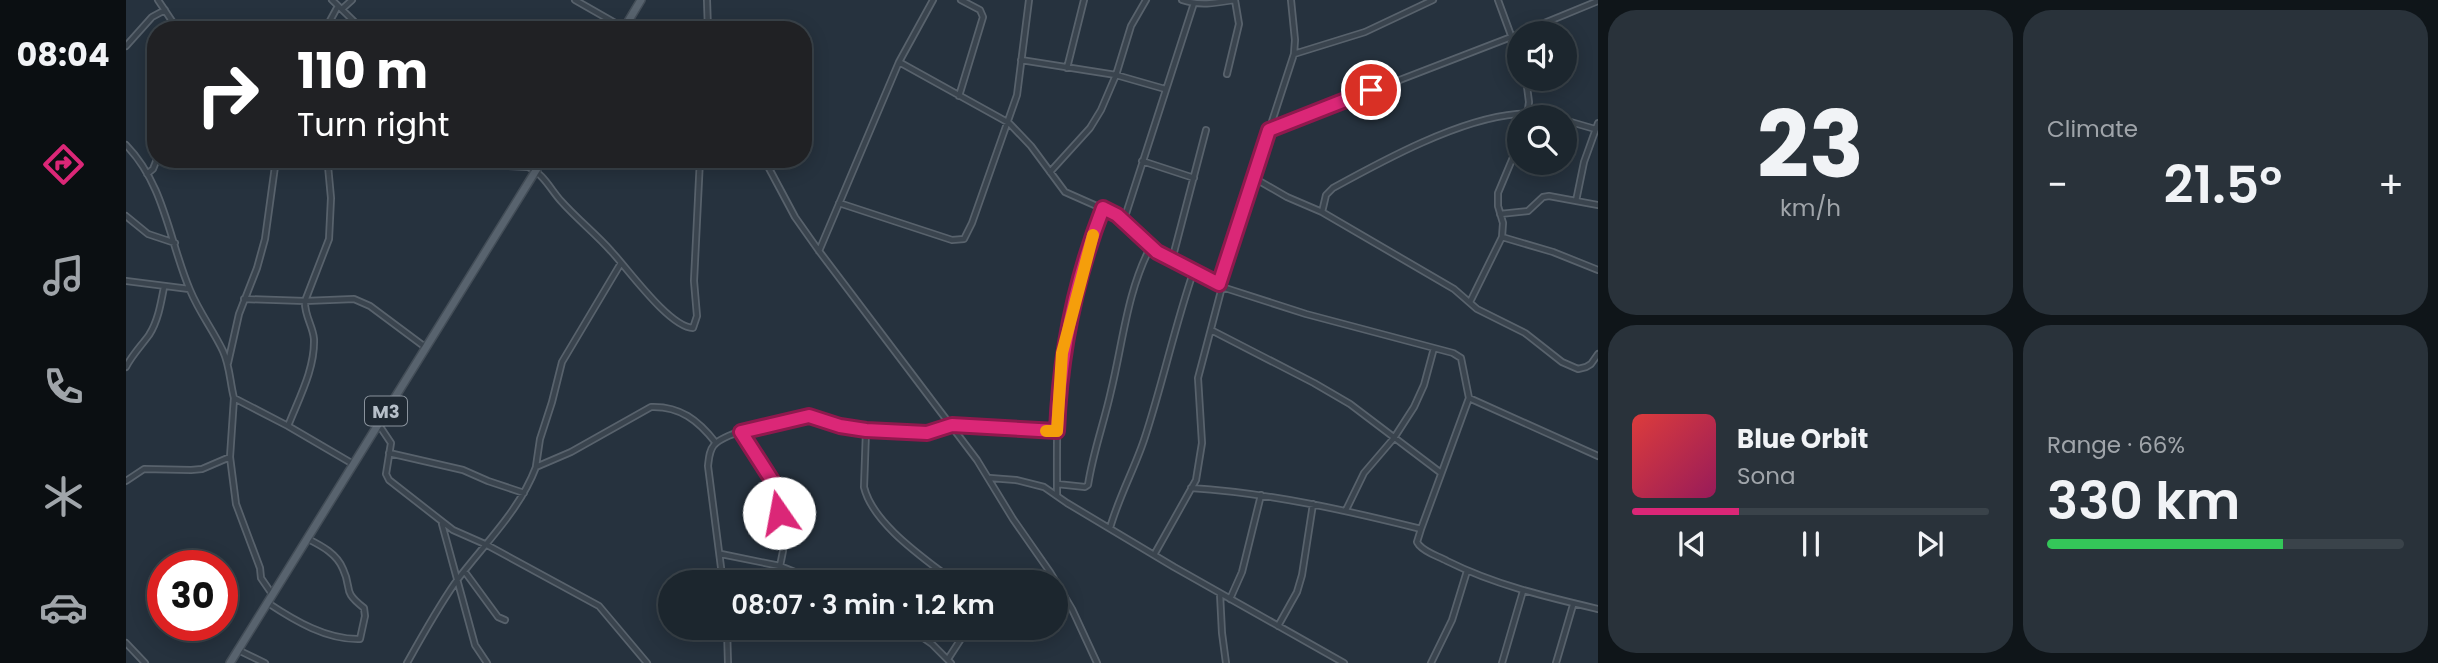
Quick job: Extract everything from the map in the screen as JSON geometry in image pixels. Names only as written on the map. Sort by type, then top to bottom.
[{"type":"main road","points":[[629,21],[641,0]]},
{"type":"main road","name":"M3","points":[[230,663],[536,170]]},
{"type":"street","points":[[158,0],[172,21]]},
{"type":"street","points":[[332,0],[354,21]]},
{"type":"street","points":[[331,21],[340,8],[352,0]]},
{"type":"street","points":[[575,0],[610,21]]},
{"type":"street","points":[[707,0],[708,21]]},
{"type":"street","points":[[819,251],[899,62],[933,0]]},
{"type":"street","points":[[959,96],[983,17],[980,10],[961,0]]},
{"type":"street","points":[[839,203],[953,240],[964,239],[1009,123],[1017,95],[1030,0]]},
{"type":"street","points":[[1067,68],[1084,0]]},
{"type":"street","points":[[1050,172],[1090,128],[1101,110],[1116,75],[1131,26],[1146,0]]},
{"type":"street","points":[[1182,0],[1212,4],[1234,0],[1239,24],[1227,74]]},
{"type":"street","points":[[1154,555],[1196,480],[1202,443],[1198,378],[1221,285],[1294,54],[1291,0]]},
{"type":"street","points":[[1294,54],[1365,32],[1433,0]]},
{"type":"street","points":[[1499,0],[1507,22]]},
{"type":"street","points":[[1551,21],[1598,1]]},
{"type":"street","points":[[1124,220],[1194,3]]},
{"type":"street","points":[[148,21],[165,10]]},
{"type":"street","points":[[126,46],[147,23]]},
{"type":"street","points":[[1269,130],[1507,38]]},
{"type":"street","points":[[1021,60],[1116,75],[1165,89]]},
{"type":"street","points":[[899,62],[1009,123],[1031,146],[1065,192],[1124,220],[1151,246],[1172,260],[1221,285],[1306,314],[1453,353],[1461,358],[1469,398],[1418,541],[1422,548],[1467,571],[1523,591],[1598,609]]},
{"type":"street","points":[[1322,212],[1328,191],[1372,166],[1431,139],[1507,116]]},
{"type":"street","points":[[1577,122],[1596,126],[1584,162],[1577,201]]},
{"type":"street","points":[[1172,260],[1206,130]]},
{"type":"street","points":[[126,145],[148,174],[175,243],[189,289],[228,364],[234,398],[230,457],[236,504],[260,568],[261,578],[272,594]]},
{"type":"street","points":[[1142,162],[1194,178]]},
{"type":"street","points":[[148,174],[153,168]]},
{"type":"street","points":[[228,364],[244,299],[265,239],[275,168]]},
{"type":"street","points":[[288,426],[310,370],[313,355],[314,335],[304,308],[329,239],[331,198],[328,168]]},
{"type":"street","points":[[530,168],[536,170],[639,285],[680,324],[693,328],[697,316],[694,282],[700,168]]},
{"type":"street","points":[[769,168],[795,216],[819,251],[952,425],[989,478],[1072,609],[1097,663]]},
{"type":"street","points":[[1470,302],[1502,237],[1503,223],[1498,193],[1507,172]]},
{"type":"street","points":[[1254,178],[1287,197],[1322,212],[1454,289],[1493,318],[1525,333],[1562,362],[1578,369],[1591,364],[1598,354]]},
{"type":"street","points":[[1500,214],[1528,211],[1549,195],[1598,205]]},
{"type":"street","points":[[1057,496],[1057,431],[1062,361],[1068,324],[1093,232],[1103,208]]},
{"type":"street","points":[[126,216],[149,234],[175,243]]},
{"type":"street","points":[[1502,237],[1553,251],[1598,270]]},
{"type":"street","points":[[1057,484],[1088,485],[1092,457],[1108,405],[1128,311],[1143,261],[1151,246]]},
{"type":"street","points":[[407,663],[459,579],[524,493],[536,467],[540,439],[562,362],[621,262]]},
{"type":"street","points":[[1110,528],[1117,503],[1144,441],[1194,270]]},
{"type":"street","points":[[126,281],[189,289]]},
{"type":"street","points":[[126,367],[128,359],[155,322],[164,287]]},
{"type":"street","points":[[244,299],[337,299],[362,302],[425,347]]},
{"type":"street","points":[[1211,330],[1338,397],[1441,473]]},
{"type":"street","points":[[1346,510],[1364,473],[1394,438],[1414,407],[1424,385],[1434,348]]},
{"type":"street","points":[[234,398],[353,464]]},
{"type":"street","points":[[1469,398],[1598,456]]},
{"type":"street","points":[[536,467],[571,452],[651,407],[679,410],[705,429],[716,443]]},
{"type":"street","points":[[722,570],[708,466],[709,453],[716,443],[741,432],[809,416],[840,426],[866,430],[927,433],[952,425],[1057,431]]},
{"type":"street","points":[[378,424],[391,443],[386,477],[442,523],[599,606],[647,663]]},
{"type":"street","points":[[866,430],[864,486],[872,503],[901,538],[940,570]]},
{"type":"street","points":[[741,432],[775,485],[783,551],[780,566]]},
{"type":"street","points":[[390,453],[463,470],[524,493]]},
{"type":"street","points":[[126,481],[144,469],[191,470],[230,457]]},
{"type":"street","points":[[989,478],[1038,485],[1154,555],[1344,663]]},
{"type":"street","points":[[1191,488],[1261,495],[1346,510],[1421,529]]},
{"type":"street","points":[[1230,599],[1242,572],[1261,495]]},
{"type":"street","points":[[1279,626],[1297,592],[1302,575],[1313,505]]},
{"type":"street","points":[[442,523],[475,645],[487,663]]},
{"type":"street","points":[[268,602],[292,619],[336,637],[360,639],[364,608],[350,597],[344,569],[329,551],[306,538]]},
{"type":"street","points":[[721,554],[790,570]]},
{"type":"street","points":[[1431,663],[1452,620],[1467,571]]},
{"type":"street","points":[[465,572],[498,617],[505,620]]},
{"type":"street","points":[[1502,663],[1523,591]]},
{"type":"street","points":[[1220,593],[1226,663]]},
{"type":"street","points":[[1556,663],[1573,605]]},
{"type":"street","points":[[727,640],[728,663]]},
{"type":"street","points":[[926,640],[950,661],[961,640]]},
{"type":"street","points":[[126,643],[145,663]]},
{"type":"street","points":[[238,650],[265,663]]},
{"type":"slow traffic","points":[[1046,431],[1057,431],[1062,353],[1093,235]]},
{"type":"route","points":[[779,513],[775,485],[741,432],[809,416],[855,429],[915,433],[927,433],[952,425],[1057,431],[1062,353],[1083,267],[1103,208],[1133,228],[1157,252],[1219,284],[1269,130],[1371,90]]}]
